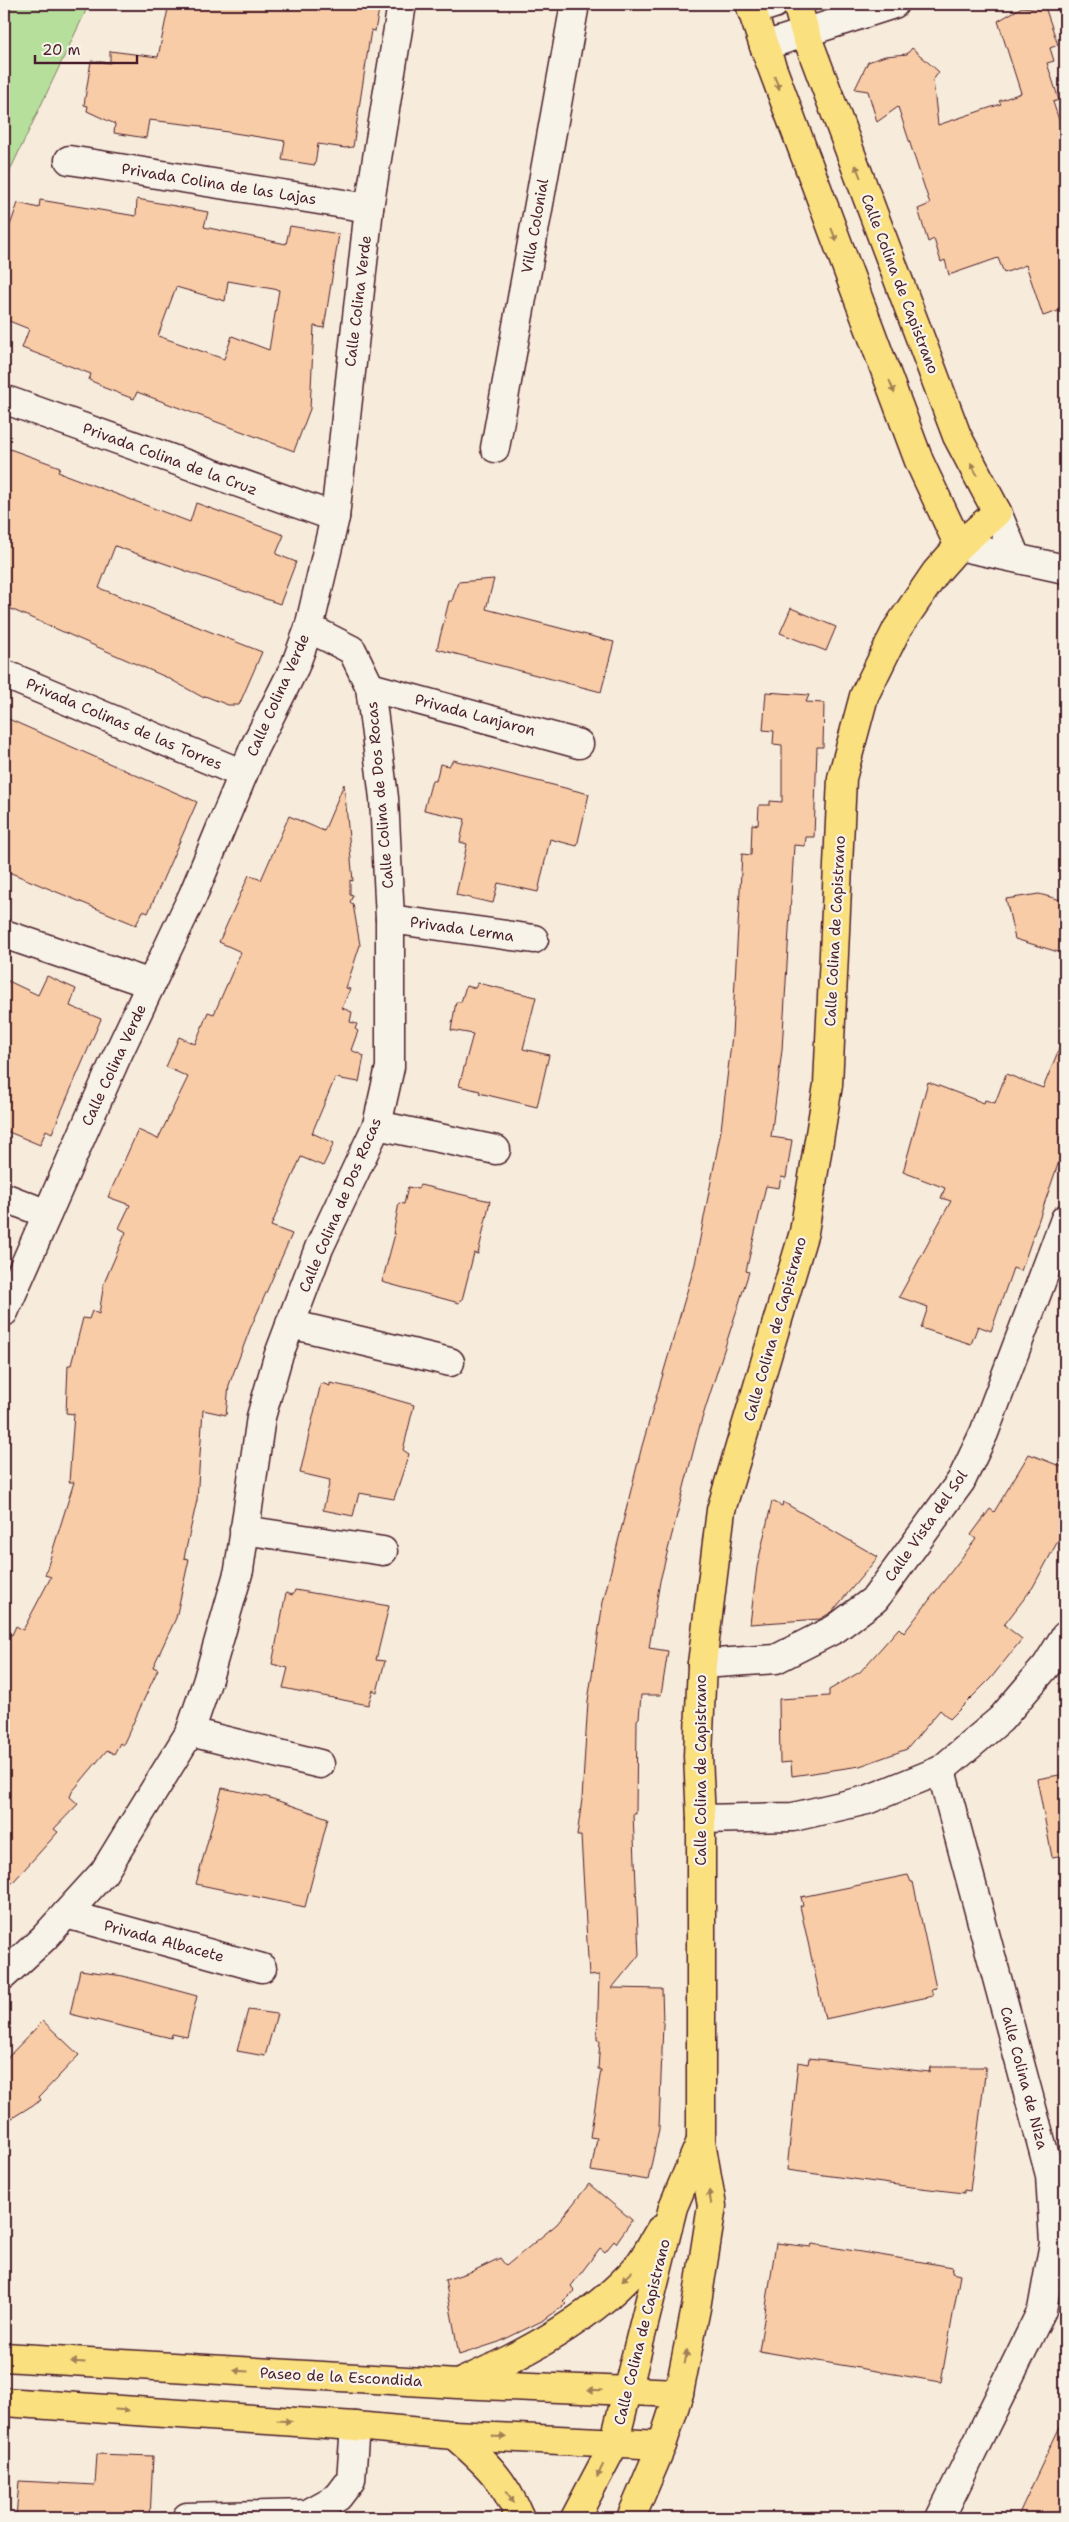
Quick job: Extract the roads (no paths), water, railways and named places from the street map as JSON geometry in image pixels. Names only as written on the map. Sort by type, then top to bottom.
[{"type":"main road","name":"Calle Colina de Capistrano","points":[[631,2518],[662,2445],[679,2393],[696,2308],[712,2206],[701,2141],[701,1819],[698,1756],[702,1664],[722,1510],[804,1232],[828,1085],[842,778],[864,696],[897,628],[936,572],[959,546],[996,512],[957,436],[797,4]]},
{"type":"main road","points":[[759,6],[764,46],[919,461],[959,546]]},
{"type":"main road","name":"Calle Colina de Capistrano","points":[[575,2518],[614,2444],[673,2207],[701,2141]]},
{"type":"main road","points":[[456,2384],[508,2361],[551,2337],[588,2310],[638,2265],[673,2207]]},
{"type":"main road","name":"Paseo de la Escondida","points":[[4,2358],[456,2384],[679,2393]]},
{"type":"main road","points":[[4,2402],[355,2426],[454,2435],[662,2445]]},
{"type":"main road","points":[[454,2435],[491,2467],[512,2498],[520,2518]]},
{"type":"street","name":"Calle Colina Verde","points":[[4,1312],[192,895],[243,774],[295,666],[309,628],[335,517],[369,208],[402,4]]},
{"type":"street","name":"Villa Colonial","points":[[495,448],[575,4]]},
{"type":"street","points":[[764,46],[894,4]]},
{"type":"street","name":"Privada Colina de las Lajas","points":[[69,160],[369,208]]},
{"type":"street","name":"Privada Colina de la Cruz","points":[[6,400],[335,517]]},
{"type":"street","points":[[996,512],[1016,558]]},
{"type":"street","points":[[959,546],[1065,569]]},
{"type":"street","name":"Calle Colina de Dos Rocas","points":[[4,1975],[44,1938],[104,1872],[190,1732],[207,1682],[239,1570],[261,1417],[278,1357],[319,1248],[377,1125],[390,1067],[390,919],[384,798],[370,687],[352,650],[309,628]]},
{"type":"street","name":"Privada Colinas de las Torres","points":[[4,674],[243,774]]},
{"type":"street","name":"Privada Lanjaron","points":[[370,687],[579,744]]},
{"type":"street","name":"Privada Lerma","points":[[390,919],[534,940]]},
{"type":"street","points":[[4,934],[151,984]]},
{"type":"street","points":[[377,1125],[496,1150]]},
{"type":"street","points":[[4,1197],[47,1214]]},
{"type":"street","name":"Calle Vista del Sol","points":[[702,1664],[776,1659],[835,1629],[875,1599],[960,1481],[984,1433],[1065,1219]]},
{"type":"street","points":[[290,1324],[450,1362]]},
{"type":"street","points":[[244,1530],[383,1551]]},
{"type":"street","points":[[701,1819],[794,1817],[867,1800],[941,1770],[1001,1719],[1047,1666],[1065,1636]]},
{"type":"street","points":[[190,1732],[320,1764]]},
{"type":"street","name":"Calle Colina de Niza","points":[[940,2518],[1042,2310],[1054,2242],[1050,2175],[941,1770]]},
{"type":"street","name":"Privada Albacete","points":[[66,1914],[262,1968]]},
{"type":"street","points":[[187,2517],[307,2514],[338,2497],[351,2480],[355,2426]]}]
